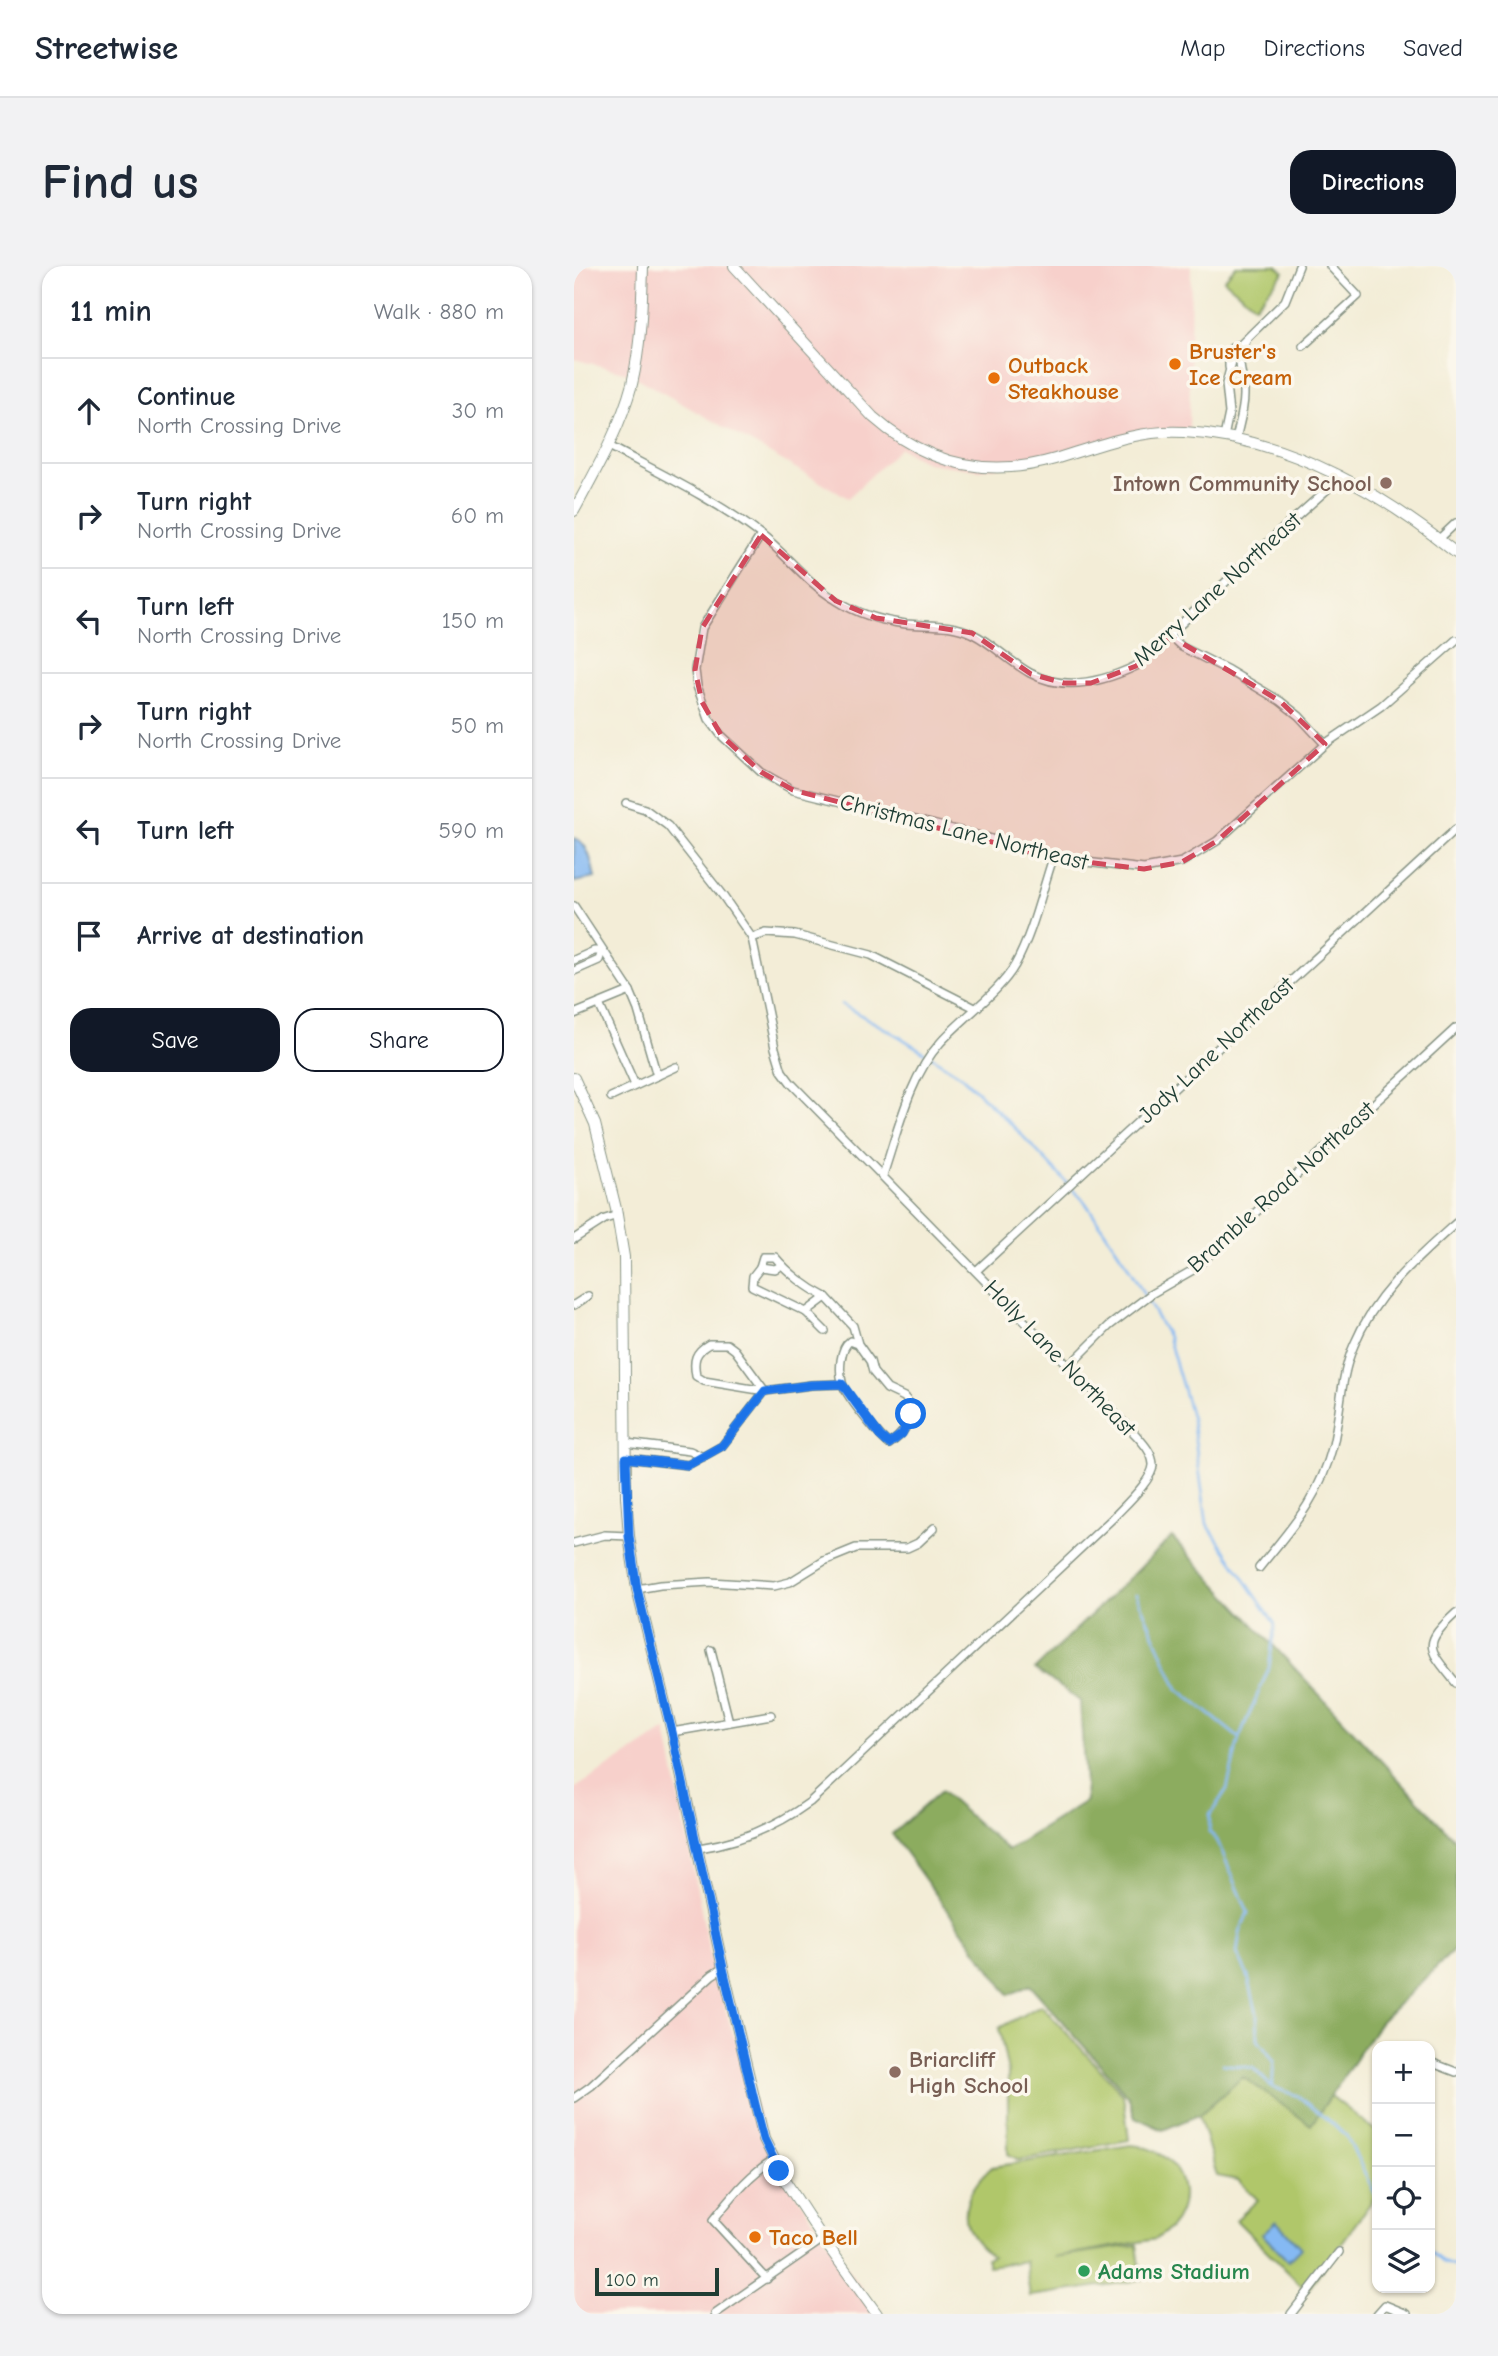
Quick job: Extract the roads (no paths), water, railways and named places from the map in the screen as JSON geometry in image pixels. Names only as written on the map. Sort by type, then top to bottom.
[{"type":"main road","points":[[574,511],[609,446],[631,385],[640,335],[643,266]]},
{"type":"main road","points":[[734,266],[873,417],[897,437],[930,455],[970,466],[1004,468],[1045,461],[1117,439],[1153,433],[1184,432],[1236,439],[1303,458],[1375,496],[1456,553]]},
{"type":"main road","points":[[574,1078],[595,1124],[618,1215],[624,1257],[629,1536],[637,1589],[699,1848],[723,1968],[764,2139],[773,2160],[823,2239],[877,2314]]},
{"type":"street","points":[[1224,437],[1229,413],[1226,384],[1235,350],[1285,301],[1299,266]]},
{"type":"street","points":[[1303,346],[1358,296],[1330,266]]},
{"type":"street","points":[[1236,439],[1244,397],[1240,357],[1246,340]]},
{"type":"street","name":"Merry Lane Northeast","points":[[609,446],[722,509],[761,535],[836,601],[876,618],[905,624],[946,625],[972,633],[1031,674],[1064,683],[1091,683],[1136,666],[1339,478]]},
{"type":"street","points":[[1439,539],[1456,523]]},
{"type":"street","name":"Christmas Lane Northeast","points":[[761,535],[702,628],[695,670],[709,719],[721,735],[761,772],[793,790],[985,837],[1053,858],[1144,869],[1182,862],[1217,841],[1325,744],[1381,706],[1456,640]]},
{"type":"street","points":[[1170,636],[1182,647],[1280,701],[1299,716],[1325,744]]},
{"type":"street","points":[[626,803],[645,809],[668,826],[752,938],[766,933],[795,935],[871,955],[975,1008]]},
{"type":"street","name":"Jody Lane Northeast","points":[[976,1271],[1456,829]]},
{"type":"street","points":[[883,1175],[917,1077],[940,1042],[1014,968],[1028,939],[1053,858]]},
{"type":"street","points":[[574,906],[576,915],[630,991],[657,1076]]},
{"type":"street","name":"Holly Lane Northeast","points":[[699,1848],[743,1837],[784,1821],[810,1802],[1113,1518],[1145,1482],[1153,1464],[1147,1447],[791,1083],[782,1071],[752,938]]},
{"type":"street","points":[[574,960],[594,951],[602,951]]},
{"type":"street","points":[[574,971],[599,960],[602,951]]},
{"type":"street","points":[[574,1014],[630,991]]},
{"type":"street","points":[[599,1004],[635,1085]]},
{"type":"street","name":"Bramble Road Northeast","points":[[1069,1366],[1109,1326],[1146,1298],[1193,1270],[1456,1028]]},
{"type":"street","points":[[611,1097],[676,1067]]},
{"type":"street","points":[[574,1239],[605,1219],[618,1215]]},
{"type":"street","points":[[1259,1567],[1296,1524],[1320,1482],[1333,1445],[1345,1371],[1359,1333],[1394,1280],[1456,1223]]},
{"type":"street","points":[[825,1331],[806,1312],[752,1286],[753,1276],[763,1257],[775,1257],[812,1290],[827,1297],[853,1326],[858,1343],[873,1372],[887,1389],[904,1397],[911,1405],[911,1414],[902,1434],[889,1444],[880,1436],[842,1384],[842,1351],[850,1341],[858,1343]]},
{"type":"street","points":[[574,1305],[588,1296]]},
{"type":"street","points":[[806,1312],[827,1297]]},
{"type":"street","points":[[765,1391],[735,1350],[727,1344],[709,1344],[695,1357],[696,1376],[705,1381],[765,1391],[842,1384]]},
{"type":"street","points":[[626,1458],[688,1465],[722,1446],[765,1391]]},
{"type":"street","points":[[626,1443],[690,1451],[702,1457]]},
{"type":"street","points":[[637,1589],[710,1582],[751,1587],[774,1586],[790,1582],[824,1561],[856,1548],[907,1548],[918,1543],[933,1528]]},
{"type":"street","points":[[574,1543],[605,1535],[629,1536]]},
{"type":"street","points":[[1456,1613],[1436,1632],[1431,1643],[1432,1651],[1456,1683]]},
{"type":"street","points":[[711,1650],[729,1722]]},
{"type":"street","points":[[672,1732],[771,1715]]},
{"type":"street","points":[[574,2098],[723,1968]]},
{"type":"street","points":[[1435,2064],[1456,2072]]},
{"type":"street","points":[[767,2279],[713,2220],[741,2184],[773,2160]]},
{"type":"street","points":[[715,2314],[823,2239]]},
{"type":"street","points":[[1291,2314],[1339,2252]]},
{"type":"street","points":[[1377,2314],[1385,2305],[1407,2314]]},
{"type":"water","points":[[574,838],[586,849],[595,878],[574,882]]},
{"type":"water","points":[[1276,2221],[1301,2248],[1288,2261],[1262,2234]]},
{"type":"waterway","points":[[841,1004],[960,1075],[1018,1131],[1085,1202],[1126,1263],[1168,1337],[1192,1419],[1207,1524],[1275,1624],[1269,1668],[1239,1738],[1227,1789],[1210,1815],[1209,1832],[1217,1840],[1248,1912],[1240,1932],[1237,1953],[1248,1976],[1257,2014],[1258,2040],[1274,2061],[1272,2087],[1298,2096],[1346,2135],[1372,2188]]},
{"type":"waterway","points":[[1136,1594],[1178,1689],[1239,1738]]},
{"type":"waterway","points":[[1223,2064],[1253,2068],[1271,2086]]},
{"type":"waterway","points":[[1435,2255],[1456,2267]]},
{"type":"place","name":"Bruster's Ice Cream","points":[[1175,364]]},
{"type":"place","name":"Outback Steakhouse","points":[[994,378]]},
{"type":"place","name":"Intown Community School","points":[[1386,483]]},
{"type":"place","name":"Briarcliff High School","points":[[895,2072]]},
{"type":"place","name":"Taco Bell","points":[[755,2237]]},
{"type":"place","name":"Adams Stadium","points":[[1084,2271]]}]
